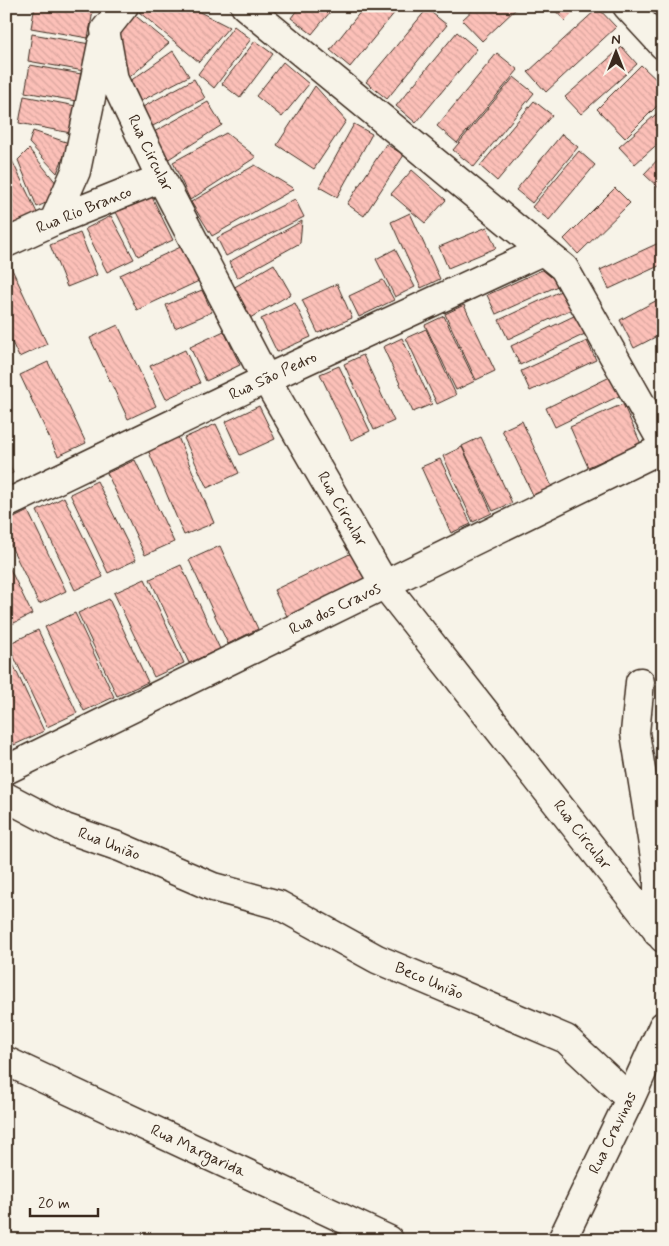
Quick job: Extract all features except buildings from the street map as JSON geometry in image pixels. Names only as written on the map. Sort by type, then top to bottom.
[{"type":"street","points":[[54,221],[76,171],[105,30],[124,6]]},
{"type":"street","points":[[245,6],[564,268],[663,443]]},
{"type":"street","points":[[627,6],[663,45]]},
{"type":"street","name":"Rua Circular","points":[[105,30],[114,80],[161,178],[266,379],[386,585],[661,936]]},
{"type":"street","name":"Rua Rio Branco","points":[[6,243],[54,221],[161,178]]},
{"type":"street","name":"Rua São Pedro","points":[[6,504],[266,379],[542,250]]},
{"type":"street","name":"Rua dos Cravos","points":[[6,770],[663,448]]},
{"type":"street","points":[[640,682],[635,733],[658,876],[661,936]]},
{"type":"street","name":"Rua União","points":[[6,797],[65,828],[120,847],[213,887]]},
{"type":"street","name":"Beco União","points":[[213,887],[278,905],[377,959],[566,1039],[630,1099]]},
{"type":"street","name":"Rua Cravinas","points":[[562,1240],[663,1026]]},
{"type":"street","name":"Rua Margarida","points":[[6,1061],[389,1240]]}]
